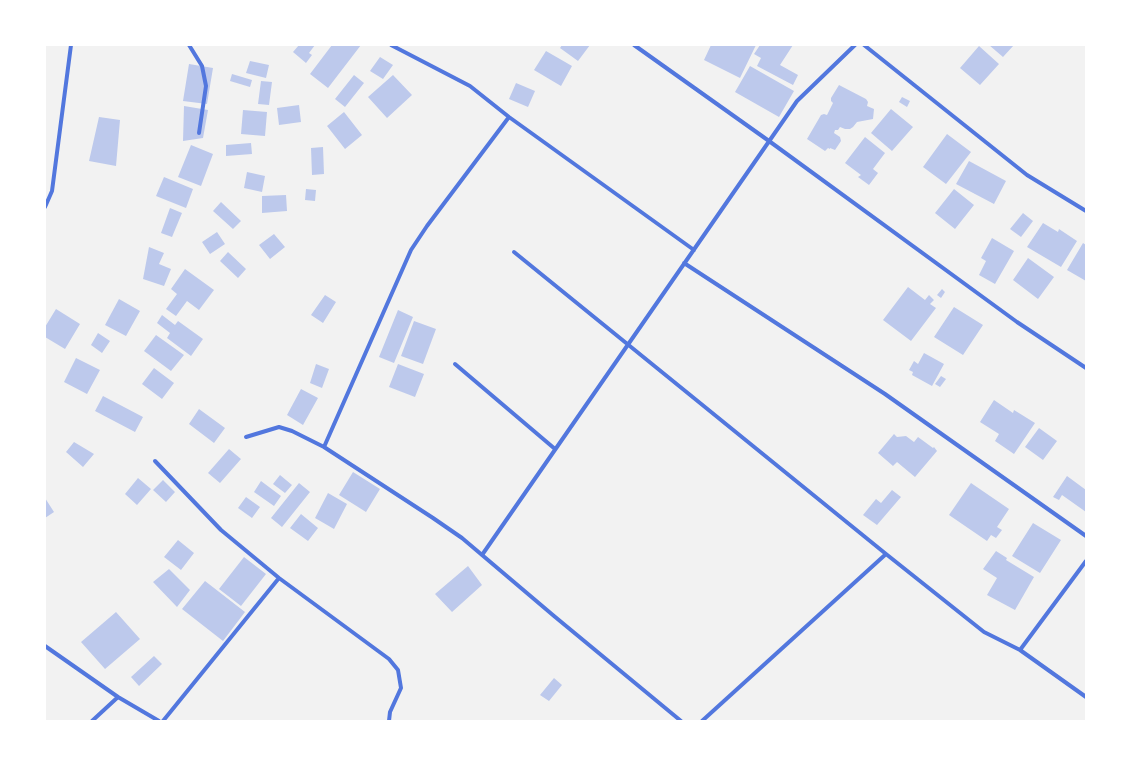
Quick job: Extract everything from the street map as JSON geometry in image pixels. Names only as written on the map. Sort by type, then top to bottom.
[{"type":"street","points":[[45,207],[52,191],[71,45]]},
{"type":"street","points":[[190,45],[202,66],[206,86],[199,134]]},
{"type":"street","points":[[391,45],[470,86],[509,117],[694,250]]},
{"type":"street","points":[[634,45],[769,141],[1017,322],[1086,368]]},
{"type":"street","points":[[482,555],[797,101],[817,80],[855,45]]},
{"type":"street","points":[[864,45],[1027,175],[1086,210]]},
{"type":"street","points":[[324,447],[411,250],[427,226],[509,117]]},
{"type":"street","points":[[514,252],[984,632],[1020,650],[1086,698]]},
{"type":"street","points":[[684,263],[886,394],[1086,536]]},
{"type":"street","points":[[455,364],[555,450]]},
{"type":"street","points":[[246,437],[279,427],[292,431],[324,447],[433,518],[462,538],[681,721]]},
{"type":"street","points":[[155,461],[221,530],[279,578],[389,659],[398,670],[401,688],[390,712],[389,721]]},
{"type":"street","points":[[702,721],[886,554]]},
{"type":"street","points":[[1020,650],[1086,561]]},
{"type":"street","points":[[163,721],[279,578]]},
{"type":"street","points":[[45,646],[118,697],[159,721]]},
{"type":"street","points":[[92,721],[118,697]]},
{"type":"building","points":[[299,45],[315,45],[309,53],[312,55],[306,63],[293,52]]},
{"type":"building","points":[[332,45],[361,45],[328,88],[310,74]]},
{"type":"building","points":[[562,45],[590,45],[578,61],[560,48]]},
{"type":"building","points":[[711,45],[756,45],[740,78],[704,60]]},
{"type":"building","points":[[760,45],[793,45],[780,65],[798,75],[793,85],[757,66],[761,58],[754,54]]},
{"type":"building","points":[[989,45],[1014,45],[1003,57]]},
{"type":"building","points":[[979,46],[999,64],[980,85],[960,68]]},
{"type":"building","points":[[546,51],[572,66],[561,86],[534,70]]},
{"type":"building","points":[[380,57],[393,65],[383,79],[370,71]]},
{"type":"building","points":[[250,61],[269,65],[266,78],[246,73]]},
{"type":"building","points":[[189,64],[213,68],[207,104],[183,101]]},
{"type":"building","points":[[750,66],[794,91],[779,117],[735,92]]},
{"type":"building","points":[[232,74],[252,80],[250,87],[230,81]]},
{"type":"building","points":[[354,75],[364,83],[345,107],[335,99]]},
{"type":"building","points":[[393,75],[412,95],[387,118],[368,97]]},
{"type":"building","points":[[261,81],[272,82],[269,105],[258,104]]},
{"type":"building","points":[[516,83],[535,91],[528,107],[509,99]]},
{"type":"building","points":[[839,85],[866,99],[868,102],[867,106],[874,109],[873,119],[857,122],[850,129],[840,127],[838,130],[835,130],[834,133],[840,137],[841,141],[835,150],[828,148],[825,151],[807,139],[821,115],[827,115],[833,103],[831,98]]},
{"type":"building","points":[[902,97],[910,101],[907,107],[899,102]]},
{"type":"building","points":[[299,105],[301,122],[279,125],[277,108]]},
{"type":"building","points":[[184,106],[208,110],[203,138],[183,141]]},
{"type":"building","points":[[891,109],[913,127],[892,151],[871,133]]},
{"type":"building","points":[[243,110],[267,112],[265,136],[241,134]]},
{"type":"building","points":[[344,112],[362,135],[345,149],[327,126]]},
{"type":"building","points":[[99,117],[120,120],[116,166],[89,161]]},
{"type":"building","points":[[947,134],[971,152],[946,184],[923,167]]},
{"type":"building","points":[[865,137],[885,153],[873,169],[878,173],[869,185],[858,177],[861,175],[845,163]]},
{"type":"building","points":[[251,143],[252,154],[226,156],[226,145]]},
{"type":"building","points":[[191,145],[213,154],[201,186],[178,177]]},
{"type":"building","points":[[323,147],[324,174],[312,175],[311,148]]},
{"type":"building","points":[[969,161],[1006,181],[994,204],[956,184]]},
{"type":"building","points":[[247,172],[265,176],[262,192],[244,188]]},
{"type":"building","points":[[164,177],[193,189],[186,208],[156,196]]},
{"type":"building","points":[[306,189],[316,190],[315,201],[305,200]]},
{"type":"building","points":[[954,189],[974,205],[955,229],[935,213]]},
{"type":"building","points":[[286,195],[287,211],[262,213],[262,196]]},
{"type":"building","points":[[221,202],[241,221],[233,229],[213,211]]},
{"type":"building","points":[[170,208],[182,213],[172,237],[161,233]]},
{"type":"building","points":[[1023,213],[1033,221],[1021,237],[1010,229]]},
{"type":"building","points":[[1043,223],[1058,232],[1059,229],[1077,241],[1061,267],[1027,247]]},
{"type":"building","points":[[217,232],[225,244],[210,254],[202,242]]},
{"type":"building","points":[[274,234],[285,247],[270,259],[259,245]]},
{"type":"building","points":[[992,238],[1014,251],[995,284],[979,275],[986,261],[981,258]]},
{"type":"building","points":[[1083,243],[1086,245],[1086,281],[1067,270]]},
{"type":"building","points":[[149,247],[164,253],[159,264],[171,269],[164,286],[143,279]]},
{"type":"building","points":[[228,252],[246,269],[238,278],[220,261]]},
{"type":"building","points":[[1028,258],[1054,277],[1038,299],[1013,280]]},
{"type":"building","points":[[185,269],[214,290],[199,310],[187,301],[176,316],[166,309],[177,294],[171,289]]},
{"type":"building","points":[[908,287],[925,300],[929,295],[934,300],[930,304],[936,308],[911,341],[883,320]]},
{"type":"building","points":[[942,289],[945,292],[941,298],[937,295]]},
{"type":"building","points":[[325,295],[336,302],[323,323],[311,315]]},
{"type":"building","points":[[119,299],[140,311],[126,336],[105,325]]},
{"type":"building","points":[[954,307],[983,325],[963,355],[934,337]]},
{"type":"building","points":[[56,309],[80,324],[65,349],[45,337],[45,327]]},
{"type":"building","points":[[398,310],[413,317],[394,363],[379,357]]},
{"type":"building","points":[[162,315],[175,325],[178,321],[203,339],[191,356],[167,338],[170,333],[157,323]]},
{"type":"building","points":[[414,321],[436,329],[423,364],[401,356]]},
{"type":"building","points":[[98,333],[110,341],[102,353],[91,345]]},
{"type":"building","points":[[156,335],[184,355],[171,371],[144,351]]},
{"type":"building","points":[[924,353],[944,364],[932,386],[912,375],[913,372],[909,370],[914,361],[918,364]]},
{"type":"building","points":[[76,358],[100,370],[87,394],[64,382]]},
{"type":"building","points":[[316,364],[329,369],[322,388],[310,383]]},
{"type":"building","points":[[398,364],[424,374],[415,397],[389,387]]},
{"type":"building","points":[[154,368],[174,383],[162,399],[142,384]]},
{"type":"building","points":[[941,376],[946,379],[940,387],[935,384]]},
{"type":"building","points":[[301,389],[318,398],[303,425],[287,415]]},
{"type":"building","points":[[103,396],[143,417],[135,432],[95,411]]},
{"type":"building","points":[[994,400],[1013,413],[1014,410],[1035,423],[1014,454],[995,441],[999,434],[980,422]]},
{"type":"building","points":[[199,409],[225,428],[214,443],[189,424]]},
{"type":"building","points":[[1039,428],[1057,441],[1043,460],[1025,447]]},
{"type":"building","points":[[894,434],[897,437],[906,436],[914,442],[918,437],[933,448],[934,447],[937,451],[915,477],[897,462],[893,466],[878,453]]},
{"type":"building","points":[[74,442],[94,454],[83,467],[66,452]]},
{"type":"building","points":[[229,449],[241,459],[220,483],[208,473]]},
{"type":"building","points":[[353,472],[380,489],[366,512],[339,495]]},
{"type":"building","points":[[280,475],[292,485],[285,493],[273,484]]},
{"type":"building","points":[[1067,476],[1086,490],[1086,512],[1062,495],[1059,500],[1053,497]]},
{"type":"building","points":[[138,478],[151,489],[137,505],[125,494]]},
{"type":"building","points":[[163,480],[175,492],[166,502],[153,490]]},
{"type":"building","points":[[261,481],[281,496],[274,506],[254,492]]},
{"type":"building","points":[[299,483],[310,492],[282,527],[271,518]]},
{"type":"building","points":[[971,483],[1009,509],[997,527],[1002,530],[996,538],[991,535],[987,541],[949,515]]},
{"type":"building","points":[[892,490],[901,497],[877,525],[863,515],[876,499],[881,503]]},
{"type":"building","points":[[328,493],[347,504],[334,529],[315,518]]},
{"type":"building","points":[[246,497],[260,507],[252,518],[238,508]]},
{"type":"building","points":[[45,498],[54,512],[45,518]]},
{"type":"building","points":[[301,514],[318,528],[308,541],[290,528]]},
{"type":"building","points":[[1033,523],[1061,540],[1040,573],[1012,556]]},
{"type":"building","points":[[178,540],[194,553],[181,570],[164,557]]},
{"type":"building","points":[[996,551],[1007,558],[1006,560],[1034,577],[1015,610],[987,595],[997,578],[983,569]]},
{"type":"building","points":[[244,557],[266,574],[241,606],[219,589]]},
{"type":"building","points":[[468,566],[482,585],[452,612],[435,594]]},
{"type":"building","points":[[169,569],[190,590],[177,607],[153,582]]},
{"type":"building","points":[[205,581],[245,612],[223,641],[182,609]]},
{"type":"building","points":[[116,612],[140,639],[105,669],[81,642]]},
{"type":"building","points":[[154,656],[162,664],[139,686],[131,677]]},
{"type":"building","points":[[554,678],[562,685],[549,701],[540,695]]}]
